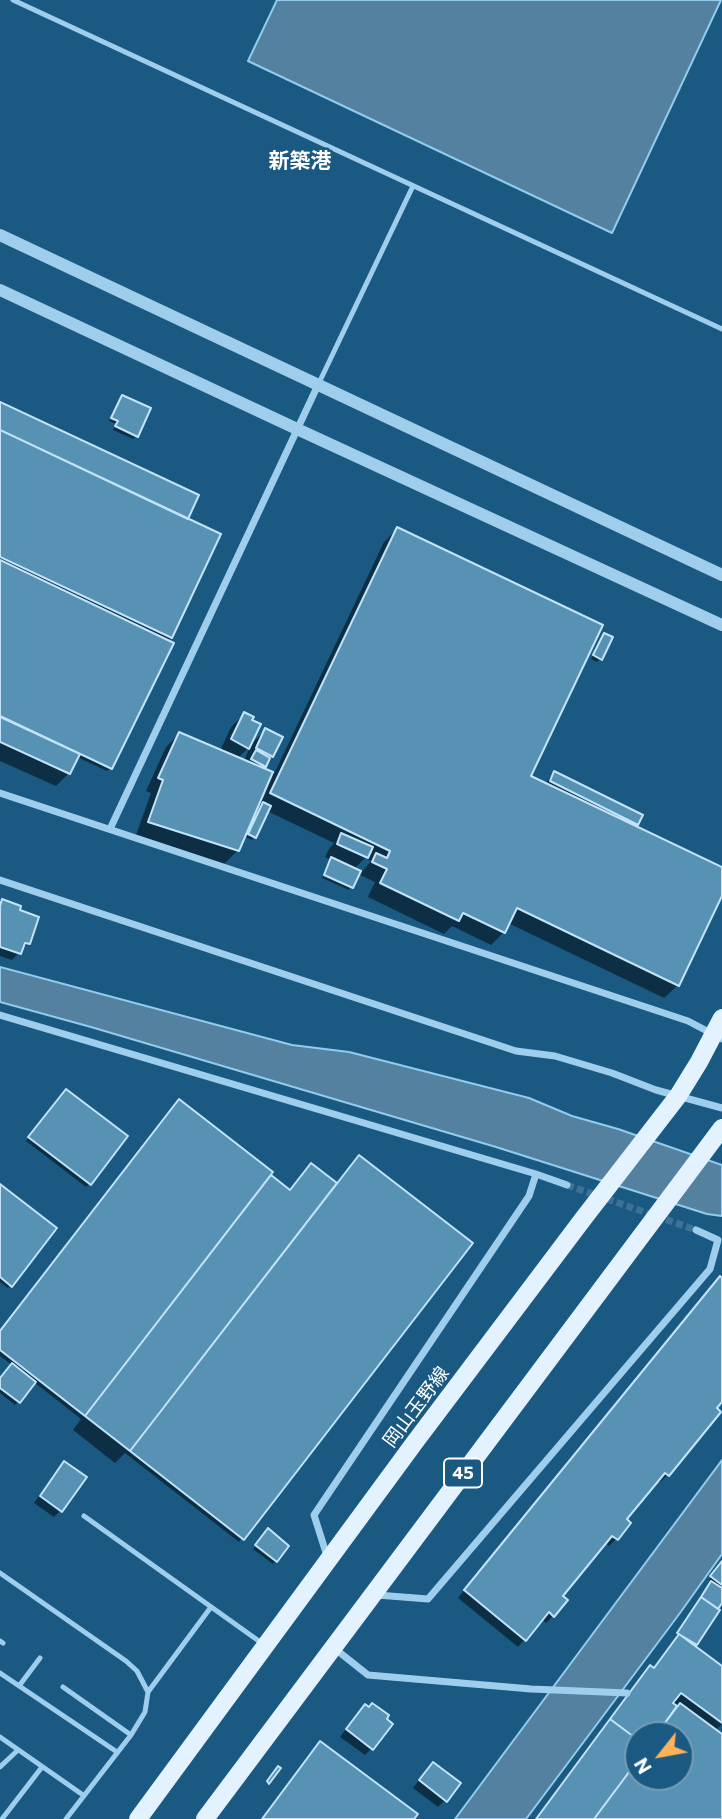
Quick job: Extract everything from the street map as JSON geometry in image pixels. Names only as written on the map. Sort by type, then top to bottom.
[{"type":"main road","name":"岡山玉野線","points":[[138,1819],[566,1241],[678,1096],[718,1037],[722,1017]]},
{"type":"main road","name":"45","points":[[205,1819],[722,1128]]},
{"type":"street","points":[[0,235],[721,572]]},
{"type":"street","points":[[0,290],[722,625]]},
{"type":"street","points":[[110,829],[318,385]]},
{"type":"street","points":[[0,793],[688,1021],[718,1037]]},
{"type":"street","points":[[0,880],[516,1051],[555,1056],[656,1090],[722,1108]]},
{"type":"street","points":[[0,1015],[567,1185]]},
{"type":"street","points":[[328,1560],[314,1515],[529,1196],[536,1174]]},
{"type":"street","points":[[373,1595],[428,1599],[709,1269],[718,1240],[696,1230]]},
{"type":"street","points":[[334,1648],[368,1675],[531,1689],[627,1693]]},
{"type":"lane","points":[[13,0],[722,329]]},
{"type":"lane","points":[[318,385],[413,186]]},
{"type":"lane","points":[[84,1516],[266,1646]]},
{"type":"lane","points":[[0,1573],[126,1661],[137,1671],[148,1692]]},
{"type":"lane","points":[[66,1819],[131,1735],[145,1712],[148,1692],[211,1607]]},
{"type":"lane","points":[[19,1686],[40,1658]]},
{"type":"lane","points":[[0,1673],[117,1752]]},
{"type":"lane","points":[[63,1687],[131,1735]]},
{"type":"lane","points":[[0,1737],[83,1795]]},
{"type":"lane","points":[[0,1767],[18,1750]]},
{"type":"lane","points":[[2,1819],[42,1767]]},
{"type":"water","points":[[277,0],[721,0],[612,233],[248,61]]},
{"type":"water","points":[[0,967],[292,1045],[349,1052],[529,1098],[572,1116],[722,1165],[722,1216],[707,1214],[496,1147],[0,1002]]},
{"type":"water","points":[[722,1460],[722,1554],[680,1613],[526,1819],[455,1819]]},
{"type":"building","points":[[122,395],[151,408],[138,437],[115,426],[118,421],[111,418]]},
{"type":"building","points":[[0,402],[199,495],[188,519],[0,430]]},
{"type":"building","points":[[0,430],[221,534],[172,638],[0,557]]},
{"type":"building","points":[[397,527],[603,625],[531,776],[722,867],[722,896],[679,986],[517,908],[505,933],[463,913],[459,921],[380,883],[387,869],[372,862],[376,853],[387,858],[390,851],[270,793]]},
{"type":"building","points":[[0,560],[174,643],[112,769],[0,716]]},
{"type":"building","points":[[604,633],[613,637],[602,660],[593,655]]},
{"type":"building","points":[[244,712],[261,724],[249,749],[231,739]]},
{"type":"building","points":[[0,717],[80,754],[70,774],[0,742]]},
{"type":"building","points":[[265,728],[283,737],[273,757],[256,748]]},
{"type":"building","points":[[179,732],[273,772],[239,851],[148,822],[163,780],[158,778]]},
{"type":"building","points":[[256,750],[270,758],[266,767],[251,759]]},
{"type":"building","points":[[554,771],[643,815],[638,825],[550,781]]},
{"type":"building","points":[[263,802],[271,806],[256,838],[248,834]]},
{"type":"building","points":[[341,833],[373,847],[368,858],[337,844]]},
{"type":"building","points":[[331,857],[361,871],[353,888],[324,875]]},
{"type":"building","points":[[2,899],[39,917],[30,944],[25,943],[21,954],[0,947]]},
{"type":"building","points":[[66,1089],[128,1136],[91,1185],[28,1137]]},
{"type":"building","points":[[179,1099],[273,1172],[85,1416],[0,1350],[0,1331]]},
{"type":"building","points":[[359,1155],[473,1243],[244,1540],[130,1451]]},
{"type":"building","points":[[311,1163],[337,1183],[130,1451],[85,1416],[271,1175],[290,1190]]},
{"type":"building","points":[[0,1184],[57,1228],[12,1287],[0,1277]]},
{"type":"building","points":[[720,1276],[722,1402],[717,1408],[721,1412],[669,1476],[665,1473],[627,1519],[631,1523],[618,1540],[612,1536],[563,1596],[568,1600],[554,1617],[549,1612],[526,1641],[464,1590]]},
{"type":"building","points":[[12,1363],[36,1382],[20,1403],[0,1388],[0,1378]]},
{"type":"building","points":[[64,1461],[87,1477],[62,1512],[40,1496]]},
{"type":"building","points":[[268,1528],[289,1546],[277,1562],[255,1545]]},
{"type":"building","points":[[722,1561],[722,1585],[710,1576]]},
{"type":"building","points":[[711,1581],[722,1588],[722,1603],[718,1609],[701,1597]]},
{"type":"building","points":[[701,1597],[720,1610],[697,1645],[677,1633]]},
{"type":"building","points":[[679,1634],[722,1666],[722,1723],[681,1693],[673,1703],[677,1706],[666,1721],[624,1721],[624,1730],[610,1719],[650,1665],[654,1668]]},
{"type":"building","points":[[372,1703],[389,1715],[387,1719],[393,1724],[373,1750],[346,1729],[365,1704],[369,1707]]},
{"type":"building","points":[[680,1703],[722,1734],[722,1819],[594,1819],[624,1779],[624,1791],[694,1791],[694,1721],[666,1721]]},
{"type":"building","points":[[610,1719],[624,1730],[624,1779],[594,1819],[536,1819]]},
{"type":"building","points":[[320,1741],[418,1814],[414,1819],[262,1819]]},
{"type":"building","points":[[433,1762],[461,1783],[447,1802],[419,1780]]},
{"type":"building","points":[[278,1766],[281,1768],[269,1784],[267,1781]]},
{"type":"tunnel","points":[[567,1185],[696,1230]]},
{"type":"district","name":"新築港","points":[[300,161]]}]
